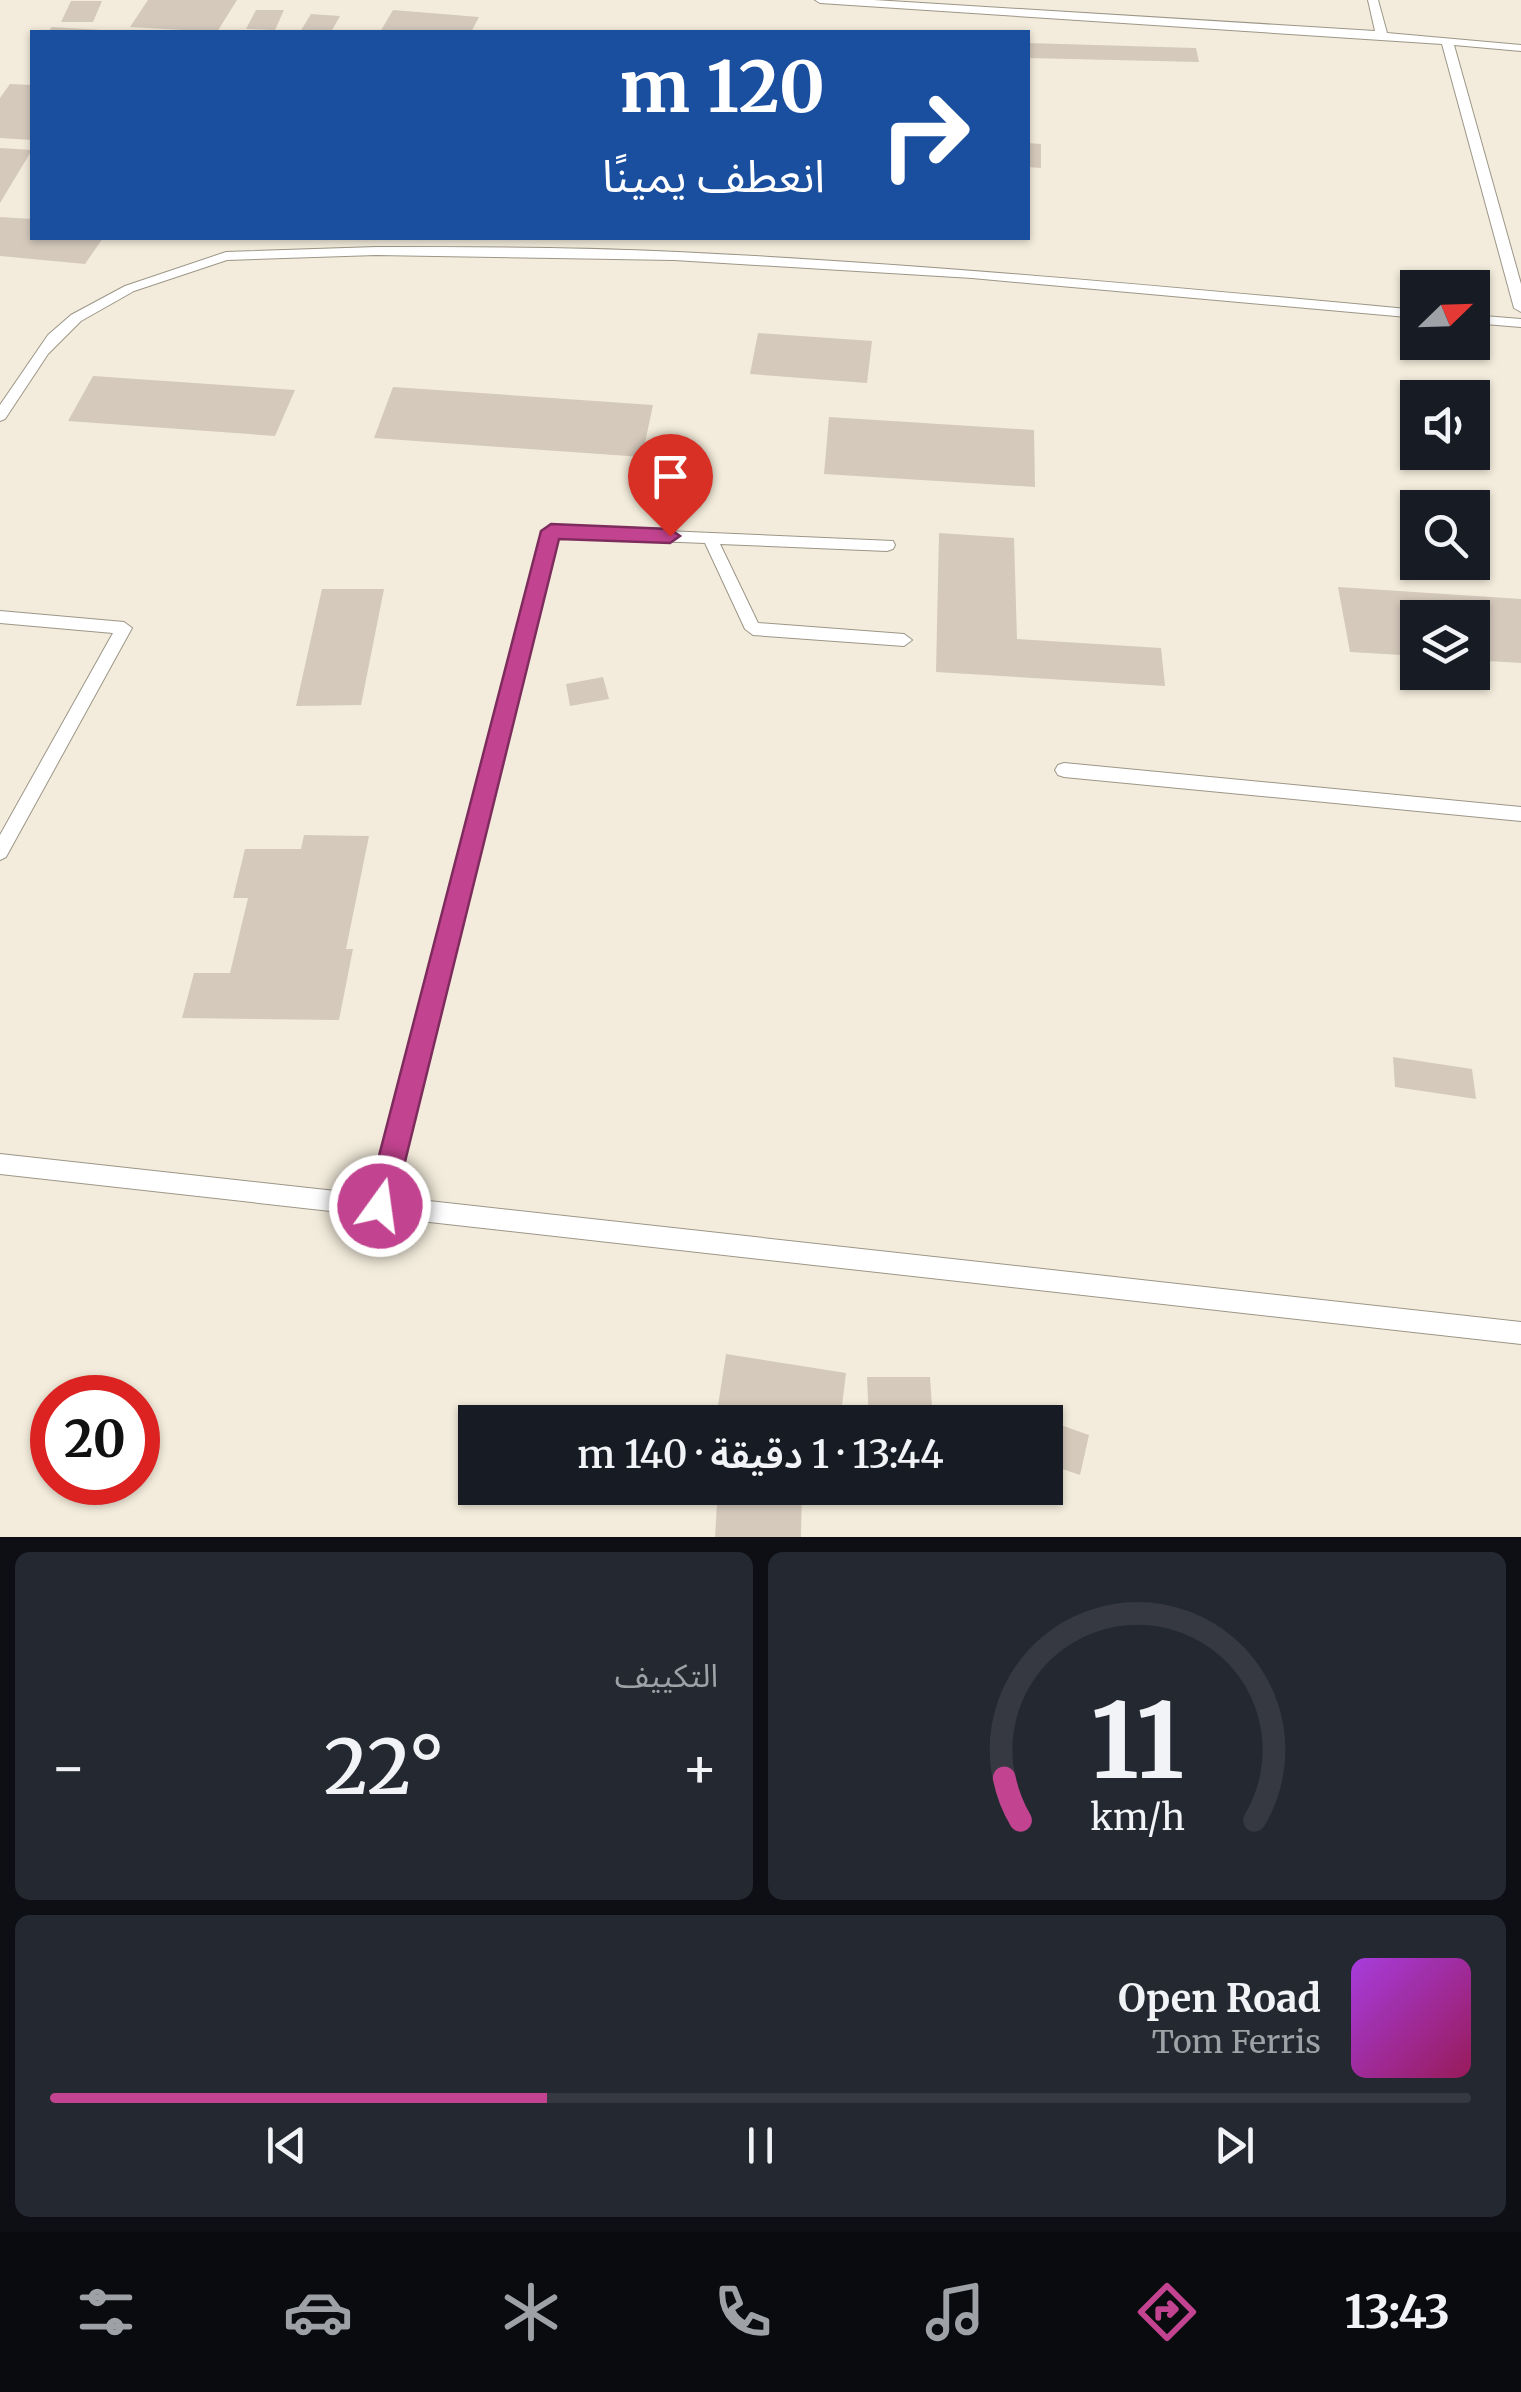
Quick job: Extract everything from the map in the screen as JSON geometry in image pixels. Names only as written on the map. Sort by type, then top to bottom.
[{"type":"lane","points":[[820,0],[1382,35],[1521,48]]},
{"type":"lane","points":[[1373,0],[1382,35]]},
{"type":"lane","points":[[1447,41],[1521,308]]},
{"type":"lane","points":[[0,416],[48,346],[75,318],[169,272],[226,256],[627,250],[997,274],[1400,312]]},
{"type":"lane","points":[[1490,320],[1521,323]]},
{"type":"lane","points":[[380,1206],[551,531],[887,545]]},
{"type":"lane","points":[[710,538],[753,629],[904,640]]},
{"type":"lane","points":[[0,617],[124,628],[0,852]]},
{"type":"lane","points":[[1064,770],[1521,814]]},
{"type":"lane","points":[[0,1164],[1521,1334]]},
{"type":"building","points":[[148,0],[237,0],[218,30],[130,27]]},
{"type":"building","points":[[71,1],[102,1],[93,22],[61,22]]},
{"type":"building","points":[[256,10],[284,10],[275,30],[246,29]]},
{"type":"building","points":[[393,10],[479,17],[472,30],[381,30]]},
{"type":"building","points":[[311,14],[340,16],[332,30],[301,30]]},
{"type":"building","points":[[52,27],[101,30],[50,30]]},
{"type":"building","points":[[1030,43],[1196,48],[1199,62],[1030,58]]},
{"type":"building","points":[[10,84],[30,85],[30,140],[0,138],[0,98]]},
{"type":"building","points":[[1030,143],[1041,144],[1041,168],[1030,167]]},
{"type":"building","points":[[0,148],[30,150],[30,153],[0,203]]},
{"type":"building","points":[[0,217],[30,219],[30,240],[102,240],[85,264],[0,256]]},
{"type":"building","points":[[758,333],[872,341],[867,383],[750,374]]},
{"type":"building","points":[[93,376],[295,390],[275,436],[68,421]]},
{"type":"building","points":[[393,387],[653,405],[642,457],[374,438]]},
{"type":"building","points":[[829,417],[1034,430],[1035,487],[824,474]]},
{"type":"building","points":[[939,533],[1014,538],[1017,639],[1161,648],[1165,686],[936,672]]},
{"type":"building","points":[[1338,587],[1521,599],[1521,663],[1490,661],[1490,600],[1400,600],[1400,655],[1350,652]]},
{"type":"building","points":[[322,589],[384,589],[361,705],[296,706]]},
{"type":"building","points":[[603,677],[609,699],[570,706],[566,684]]},
{"type":"building","points":[[304,835],[369,836],[346,949],[353,949],[339,1020],[182,1018],[194,973],[230,973],[248,898],[233,898],[245,849],[301,849]]},
{"type":"building","points":[[1393,1057],[1472,1069],[1476,1099],[1395,1087]]},
{"type":"building","points":[[726,1354],[846,1373],[842,1405],[718,1405]]},
{"type":"building","points":[[867,1377],[930,1377],[932,1405],[868,1405]]},
{"type":"building","points":[[1063,1426],[1089,1435],[1080,1475],[1063,1469]]},
{"type":"building","points":[[717,1505],[802,1505],[801,1537],[715,1537]]},
{"type":"route","points":[[380,1206],[551,531],[670,536]]}]
